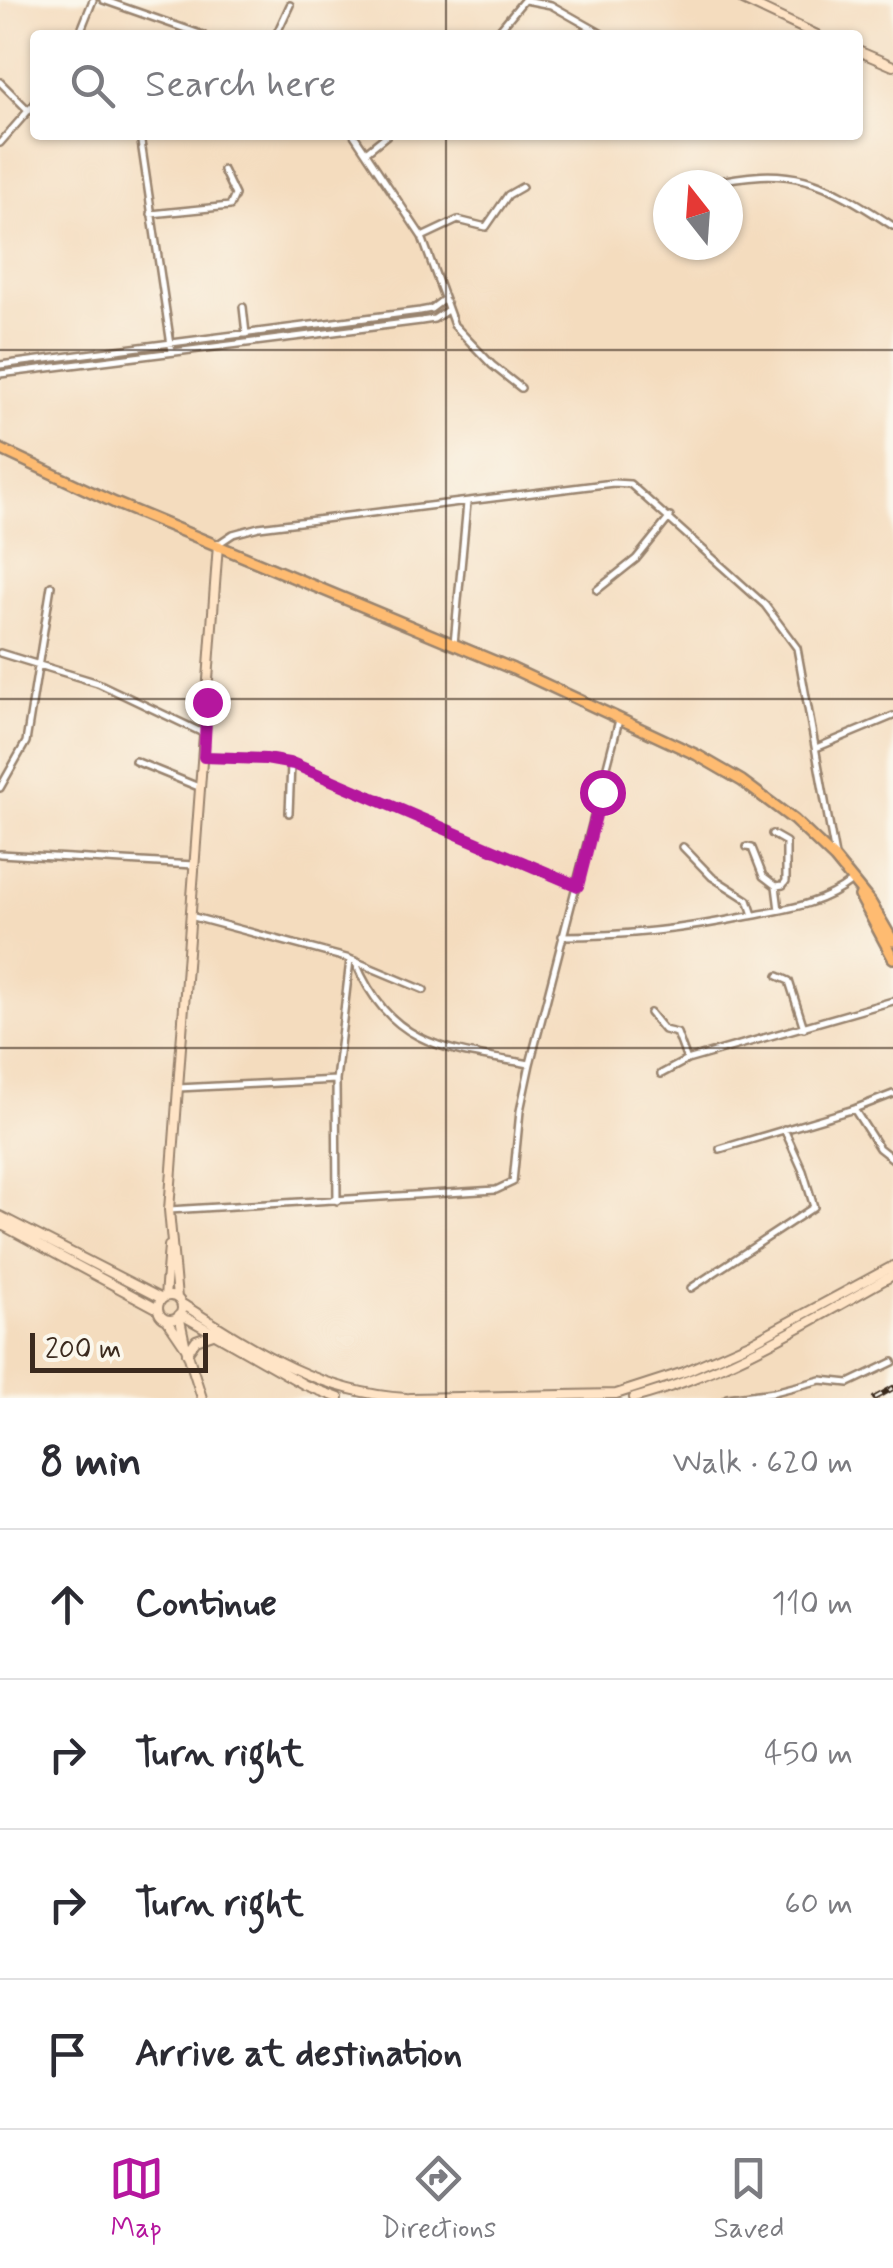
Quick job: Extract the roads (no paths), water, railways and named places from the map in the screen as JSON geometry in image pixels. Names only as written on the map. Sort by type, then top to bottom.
[{"type":"main road","points":[[0,448],[114,503],[454,645],[697,755],[742,780],[835,858],[893,941]]},
{"type":"main road","points":[[854,885],[893,958]]},
{"type":"street","points":[[82,30],[93,0]]},
{"type":"street","points":[[102,0],[189,30]]},
{"type":"street","points":[[499,30],[525,0],[551,5],[595,30]]},
{"type":"street","points":[[743,0],[807,30]]},
{"type":"street","points":[[278,30],[290,5]]},
{"type":"street","points":[[863,53],[893,66]]},
{"type":"street","points":[[0,82],[28,110]]},
{"type":"street","points":[[0,143],[30,108]]},
{"type":"street","points":[[141,140],[172,352]]},
{"type":"street","points":[[358,140],[422,238],[454,325],[520,388]]},
{"type":"street","points":[[366,152],[381,140]]},
{"type":"street","points":[[151,214],[230,206],[234,196],[223,170]]},
{"type":"street","points":[[743,176],[788,176],[828,187],[893,226]]},
{"type":"street","points":[[422,238],[458,220],[486,227],[508,195],[522,187]]},
{"type":"street","points":[[0,374],[248,342],[432,309],[443,300]]},
{"type":"street","points":[[244,307],[248,342]]},
{"type":"street","points":[[0,366],[246,333],[421,321],[446,311]]},
{"type":"street","points":[[220,337],[221,346]]},
{"type":"street","points":[[202,1398],[186,1351],[169,1210],[218,544],[233,534],[259,527],[619,482],[634,486],[764,605],[793,640],[799,653],[835,858]]},
{"type":"street","points":[[454,645],[468,503]]},
{"type":"street","points":[[597,590],[636,559],[670,518]]},
{"type":"street","points":[[0,788],[26,742],[51,586]]},
{"type":"street","points":[[0,652],[98,683],[204,734]]},
{"type":"street","points":[[816,748],[893,716]]},
{"type":"street","points":[[169,1210],[496,1190],[509,1185],[515,1177],[520,1110],[530,1064],[620,719]]},
{"type":"street","points":[[204,757],[292,764],[578,886]]},
{"type":"street","points":[[135,761],[201,788]]},
{"type":"street","points":[[289,813],[292,764]]},
{"type":"street","points":[[772,834],[786,842],[786,881],[776,886]]},
{"type":"street","points":[[683,847],[712,877],[748,900],[753,915]]},
{"type":"street","points":[[747,847],[752,848],[764,876],[776,886],[779,910]]},
{"type":"street","points":[[0,854],[194,865]]},
{"type":"street","points":[[562,936],[626,936],[753,915],[815,903],[854,885]]},
{"type":"street","points":[[190,916],[352,960],[424,990]]},
{"type":"street","points":[[352,960],[374,1000],[403,1030],[446,1046],[530,1064]]},
{"type":"street","points":[[337,1201],[336,1080],[352,960]]},
{"type":"street","points":[[778,976],[789,981],[804,1028]]},
{"type":"street","points":[[661,1074],[687,1060],[893,1001]]},
{"type":"street","points":[[650,1013],[664,1030],[677,1034],[687,1060]]},
{"type":"street","points":[[178,1088],[336,1080]]},
{"type":"street","points":[[720,1148],[893,1094]]},
{"type":"street","points":[[854,1109],[879,1148],[893,1159]]},
{"type":"street","points":[[691,1288],[814,1207],[784,1129]]},
{"type":"street","points":[[0,1216],[163,1298],[179,1301],[264,1354],[333,1387],[370,1396],[616,1394],[684,1372],[791,1327],[893,1266]]},
{"type":"street","points":[[0,1224],[158,1309],[186,1351]]},
{"type":"street","points":[[158,1309],[163,1298],[170,1241]]},
{"type":"street","points":[[634,1398],[697,1377],[893,1275]]},
{"type":"street","points":[[167,1320],[180,1315]]},
{"type":"street","points":[[180,1315],[305,1385],[339,1398]]},
{"type":"street","points":[[186,1351],[196,1340],[214,1334]]},
{"type":"street","points":[[727,1398],[821,1380],[848,1383],[893,1362]]},
{"type":"railway","points":[[875,1398],[893,1388]]}]
